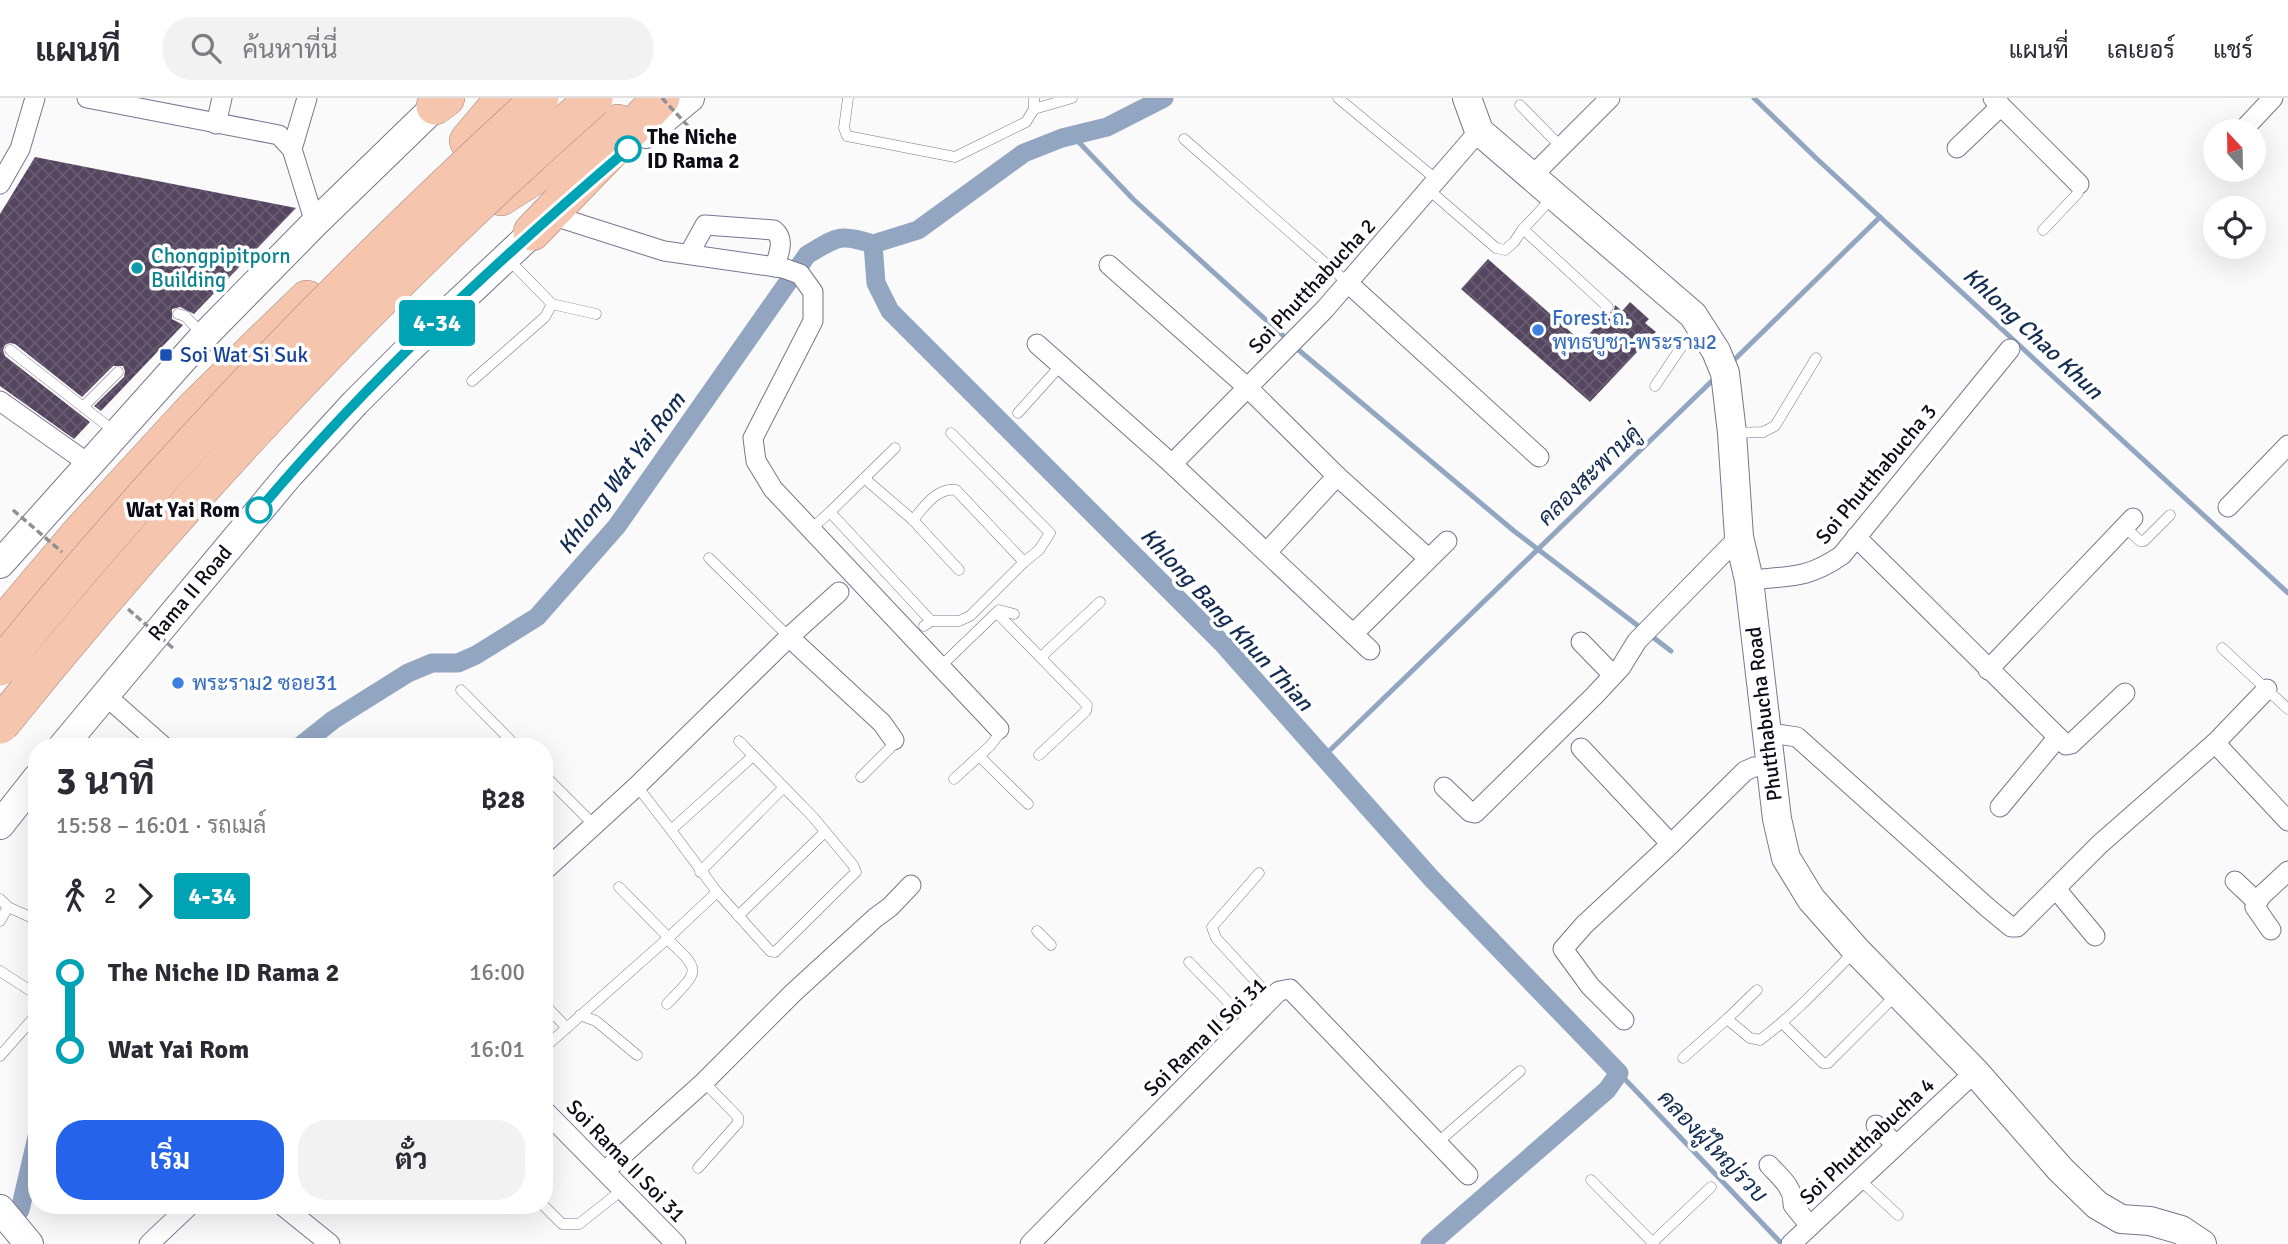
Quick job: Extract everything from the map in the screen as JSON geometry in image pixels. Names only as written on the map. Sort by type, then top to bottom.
[{"type":"highway","points":[[468,141],[504,98]]},
{"type":"highway","points":[[0,628],[81,533],[195,408],[515,98]]},
{"type":"highway","points":[[0,667],[124,520],[249,381],[417,212],[540,98]]},
{"type":"highway","points":[[0,726],[152,543],[293,388],[445,236],[594,98]]},
{"type":"highway","points":[[0,741],[253,450],[444,251],[610,98]]},
{"type":"highway","points":[[501,197],[660,98]]},
{"type":"highway","points":[[542,224],[660,98]]},
{"type":"main road","name":"Rama II Road","points":[[69,738],[299,464],[355,404],[542,224],[690,98]]},
{"type":"main road","points":[[1467,98],[1479,131],[1693,315],[1715,352]]},
{"type":"main road","points":[[0,564],[204,337],[315,222],[442,101]]},
{"type":"main road","name":"Phutthabucha Road","points":[[1715,352],[1732,433],[1739,537],[1749,580],[1765,732],[1777,819],[1786,858],[1811,899],[1856,950],[1975,1072],[2060,1169],[2097,1205],[2121,1219],[2150,1221],[2181,1230],[2202,1244]]},
{"type":"main road","points":[[0,825],[28,792]]},
{"type":"main road","points":[[0,1209],[27,1242]]},
{"type":"street","points":[[0,184],[20,149],[35,98]]},
{"type":"street","points":[[87,98],[279,135],[292,149],[315,222]]},
{"type":"street","points":[[216,124],[222,98]]},
{"type":"street","points":[[292,149],[307,98]]},
{"type":"street","points":[[1532,176],[1610,98]]},
{"type":"street","points":[[2253,119],[2273,98]]},
{"type":"street","points":[[1957,148],[1997,102],[2079,184]]},
{"type":"street","name":"Soi Phutthabucha 2","points":[[1172,464],[1348,283],[1479,131]]},
{"type":"street","points":[[542,224],[664,251],[779,267],[800,274],[813,292],[813,321],[753,438],[756,461],[773,489],[999,729]]},
{"type":"street","points":[[689,254],[705,225],[774,230],[782,242],[779,267]]},
{"type":"street","points":[[1110,265],[1248,388],[1338,476],[1428,558]]},
{"type":"street","points":[[1348,283],[1539,457]]},
{"type":"street","points":[[1037,344],[1172,464],[1370,650]]},
{"type":"street","name":"Soi Phutthabucha 3","points":[[1749,580],[1807,574],[1825,567],[1842,555],[2010,349]]},
{"type":"street","points":[[0,402],[89,464]]},
{"type":"street","points":[[2228,508],[2288,445]]},
{"type":"street","points":[[1267,552],[1338,476]]},
{"type":"street","points":[[1988,670],[2129,523]]},
{"type":"street","points":[[1444,787],[1468,810],[1475,813],[1613,675],[1637,641],[1739,537]]},
{"type":"street","points":[[1856,537],[2066,745],[2071,744],[2125,693]]},
{"type":"street","points":[[1354,633],[1447,541]]},
{"type":"street","points":[[553,862],[637,786],[789,637],[839,592]]},
{"type":"street","points":[[789,637],[881,723],[894,740]]},
{"type":"street","points":[[1581,642],[1613,675]]},
{"type":"street","points":[[1765,732],[1797,737],[2011,928],[2017,927],[2100,844],[2215,743],[2267,689]]},
{"type":"street","points":[[105,695],[154,738]]},
{"type":"street","points":[[2000,807],[2057,737]]},
{"type":"street","points":[[2215,743],[2288,821]]},
{"type":"street","points":[[1580,748],[1671,844]]},
{"type":"street","points":[[1624,1020],[1590,986],[1563,949],[1584,925],[1658,858],[1745,771],[1754,767],[1770,766]]},
{"type":"street","points":[[2271,930],[2255,907],[2288,871]]},
{"type":"street","points":[[2235,881],[2257,902]]},
{"type":"street","points":[[605,1171],[704,1082],[793,993],[911,885]]},
{"type":"street","points":[[2056,889],[2095,936]]},
{"type":"street","name":"Soi Rama II Soi 31","points":[[1030,1244],[1279,991],[1290,989],[1468,1175]]},
{"type":"street","name":"Soi Phutthabucha 4","points":[[1793,1242],[1975,1072]]},
{"type":"street","name":"Soi Rama II Soi 31","points":[[553,1119],[676,1244]]},
{"type":"street","points":[[1876,1125],[1896,1146]]},
{"type":"street","points":[[1769,1165],[1790,1188],[1793,1206],[1810,1226]]},
{"type":"street","points":[[154,1242],[182,1214]]},
{"type":"street","points":[[293,1214],[330,1244]]},
{"type":"lane","points":[[848,98],[844,128],[847,136],[955,157],[1026,122],[1034,103],[1072,98]]},
{"type":"lane","points":[[1338,98],[1433,185],[1496,248],[1505,250],[1514,242],[1555,195]]},
{"type":"lane","points":[[1520,105],[1561,148]]},
{"type":"lane","points":[[1184,139],[1348,283]]},
{"type":"lane","points":[[2043,230],[2078,193],[2079,184]]},
{"type":"lane","points":[[1523,229],[1608,307]]},
{"type":"lane","points":[[506,257],[552,304],[596,314]]},
{"type":"lane","points":[[472,381],[545,317],[552,304]]},
{"type":"lane","points":[[178,314],[185,316],[204,337]]},
{"type":"lane","points":[[1655,386],[1682,346],[1715,352]]},
{"type":"lane","points":[[10,350],[117,433]]},
{"type":"lane","points":[[1732,433],[1763,432],[1775,426],[1816,358]]},
{"type":"lane","points":[[1018,413],[1061,365]]},
{"type":"lane","points":[[83,407],[117,372]]},
{"type":"lane","points":[[830,512],[928,623],[958,621],[970,616],[1039,550],[1050,534],[951,433]]},
{"type":"lane","points":[[811,529],[895,448]]},
{"type":"lane","points":[[864,478],[913,520],[959,570]]},
{"type":"lane","points":[[913,520],[940,492],[946,489],[956,490],[1024,562]]},
{"type":"lane","points":[[2129,523],[2140,541],[2144,541],[2171,514]]},
{"type":"lane","points":[[709,558],[789,637]]},
{"type":"lane","points":[[1042,656],[1100,602]]},
{"type":"lane","points":[[941,666],[1000,610],[1014,614]]},
{"type":"lane","points":[[996,613],[1042,656],[1086,703],[1087,707],[1039,755]]},
{"type":"lane","points":[[2222,649],[2288,709]]},
{"type":"lane","points":[[461,690],[508,738]]},
{"type":"lane","points":[[954,779],[998,737],[999,729]]},
{"type":"lane","points":[[861,777],[894,744],[894,740]]},
{"type":"lane","points":[[637,786],[700,872],[770,951],[775,952],[856,872],[825,832],[739,741]]},
{"type":"lane","points":[[671,830],[752,756]]},
{"type":"lane","points":[[979,756],[1028,804]]},
{"type":"lane","points":[[553,784],[593,824]]},
{"type":"lane","points":[[700,872],[784,787]]},
{"type":"lane","points":[[738,916],[825,832]]},
{"type":"lane","points":[[1259,873],[1212,927],[1216,938],[1272,999]]},
{"type":"lane","points":[[619,887],[694,968],[692,976],[667,1004]]},
{"type":"lane","points":[[553,1040],[717,892]]},
{"type":"lane","points":[[0,921],[4,903],[28,915]]},
{"type":"lane","points":[[1037,931],[1051,945]]},
{"type":"lane","points":[[1727,1020],[1750,1038],[1760,1040],[1782,1023],[1856,950]]},
{"type":"lane","points":[[1189,962],[1228,1002],[1229,1008],[1222,1016]]},
{"type":"lane","points":[[0,971],[28,989]]},
{"type":"lane","points":[[1683,1058],[1757,990]]},
{"type":"lane","points":[[1782,1023],[1823,1063],[1828,1063],[1899,992]]},
{"type":"lane","points":[[553,1013],[567,1028]]},
{"type":"lane","points":[[580,1016],[596,1021],[637,1055]]},
{"type":"lane","points":[[0,1056],[28,1024]]},
{"type":"lane","points":[[1437,1143],[1520,1071]]},
{"type":"lane","points":[[698,1168],[738,1123],[738,1117],[704,1082]]},
{"type":"lane","points":[[1591,1180],[1653,1243],[1711,1186]]},
{"type":"lane","points":[[1860,1180],[1898,1215]]},
{"type":"lane","points":[[552,1214],[562,1224],[579,1224],[622,1190]]},
{"type":"path","points":[[660,98],[688,127]]},
{"type":"building","name":"Chongpipitporn Building","points":[[35,157],[296,208],[194,314],[180,307],[172,309],[172,319],[183,325],[101,411],[94,406],[124,377],[123,366],[113,366],[82,397],[15,344],[5,345],[5,356],[90,422],[74,439],[0,386],[0,214]]},
{"type":"building","name":"Forest ถ. พุทธบูชา-พระราม2","points":[[1488,259],[1582,342],[1607,314],[1614,311],[1615,305],[1622,311],[1630,302],[1649,319],[1645,323],[1656,332],[1590,402],[1461,289]]},
{"type":"waterway","name":"Khlong Bang Khun Thian","points":[[1164,98],[1107,127],[1062,138],[1024,153],[918,230],[873,244],[876,283],[890,311],[1222,643],[1431,878],[1619,1073],[1607,1090],[1430,1244]]},
{"type":"waterway","name":"Khlong Chao Khun","points":[[1754,98],[2288,593]]},
{"type":"waterway","points":[[1072,135],[1134,200],[1288,340]]},
{"type":"waterway","name":"คลองสะพานคู่","points":[[1731,363],[1880,217]]},
{"type":"waterway","name":"Khlong Wat Yai Rom","points":[[310,738],[333,720],[408,673],[432,663],[458,663],[476,655],[537,617],[617,526],[807,255],[838,239],[853,239],[873,244]]},
{"type":"waterway","points":[[1295,347],[1514,531],[1671,651]]},
{"type":"waterway","name":"คลองสะพานคู่","points":[[1323,757],[1716,377]]},
{"type":"waterway","name":"คลองผู้ใหญ่รวบ","points":[[1619,1073],[1782,1244]]},
{"type":"waterway","name":"Khlong Wat Yai Rom","points":[[0,1222],[20,1210],[28,1176]]},
{"type":"bus line","name":"4-34","points":[[259,510],[411,347],[551,215],[628,149]]},
{"type":"place","name":"The Niche ID Rama 2","points":[[628,149]]},
{"type":"place","name":"Chongpipitporn Building","points":[[137,268]]},
{"type":"place","name":"Forest ถ. พุทธบูชา-พระราม2","points":[[1538,330]]},
{"type":"place","name":"Soi Wat Si Suk","points":[[166,355]]},
{"type":"place","name":"Wat Yai Rom","points":[[259,510]]},
{"type":"place","name":"พระราม2 ซอย31","points":[[178,683]]}]
